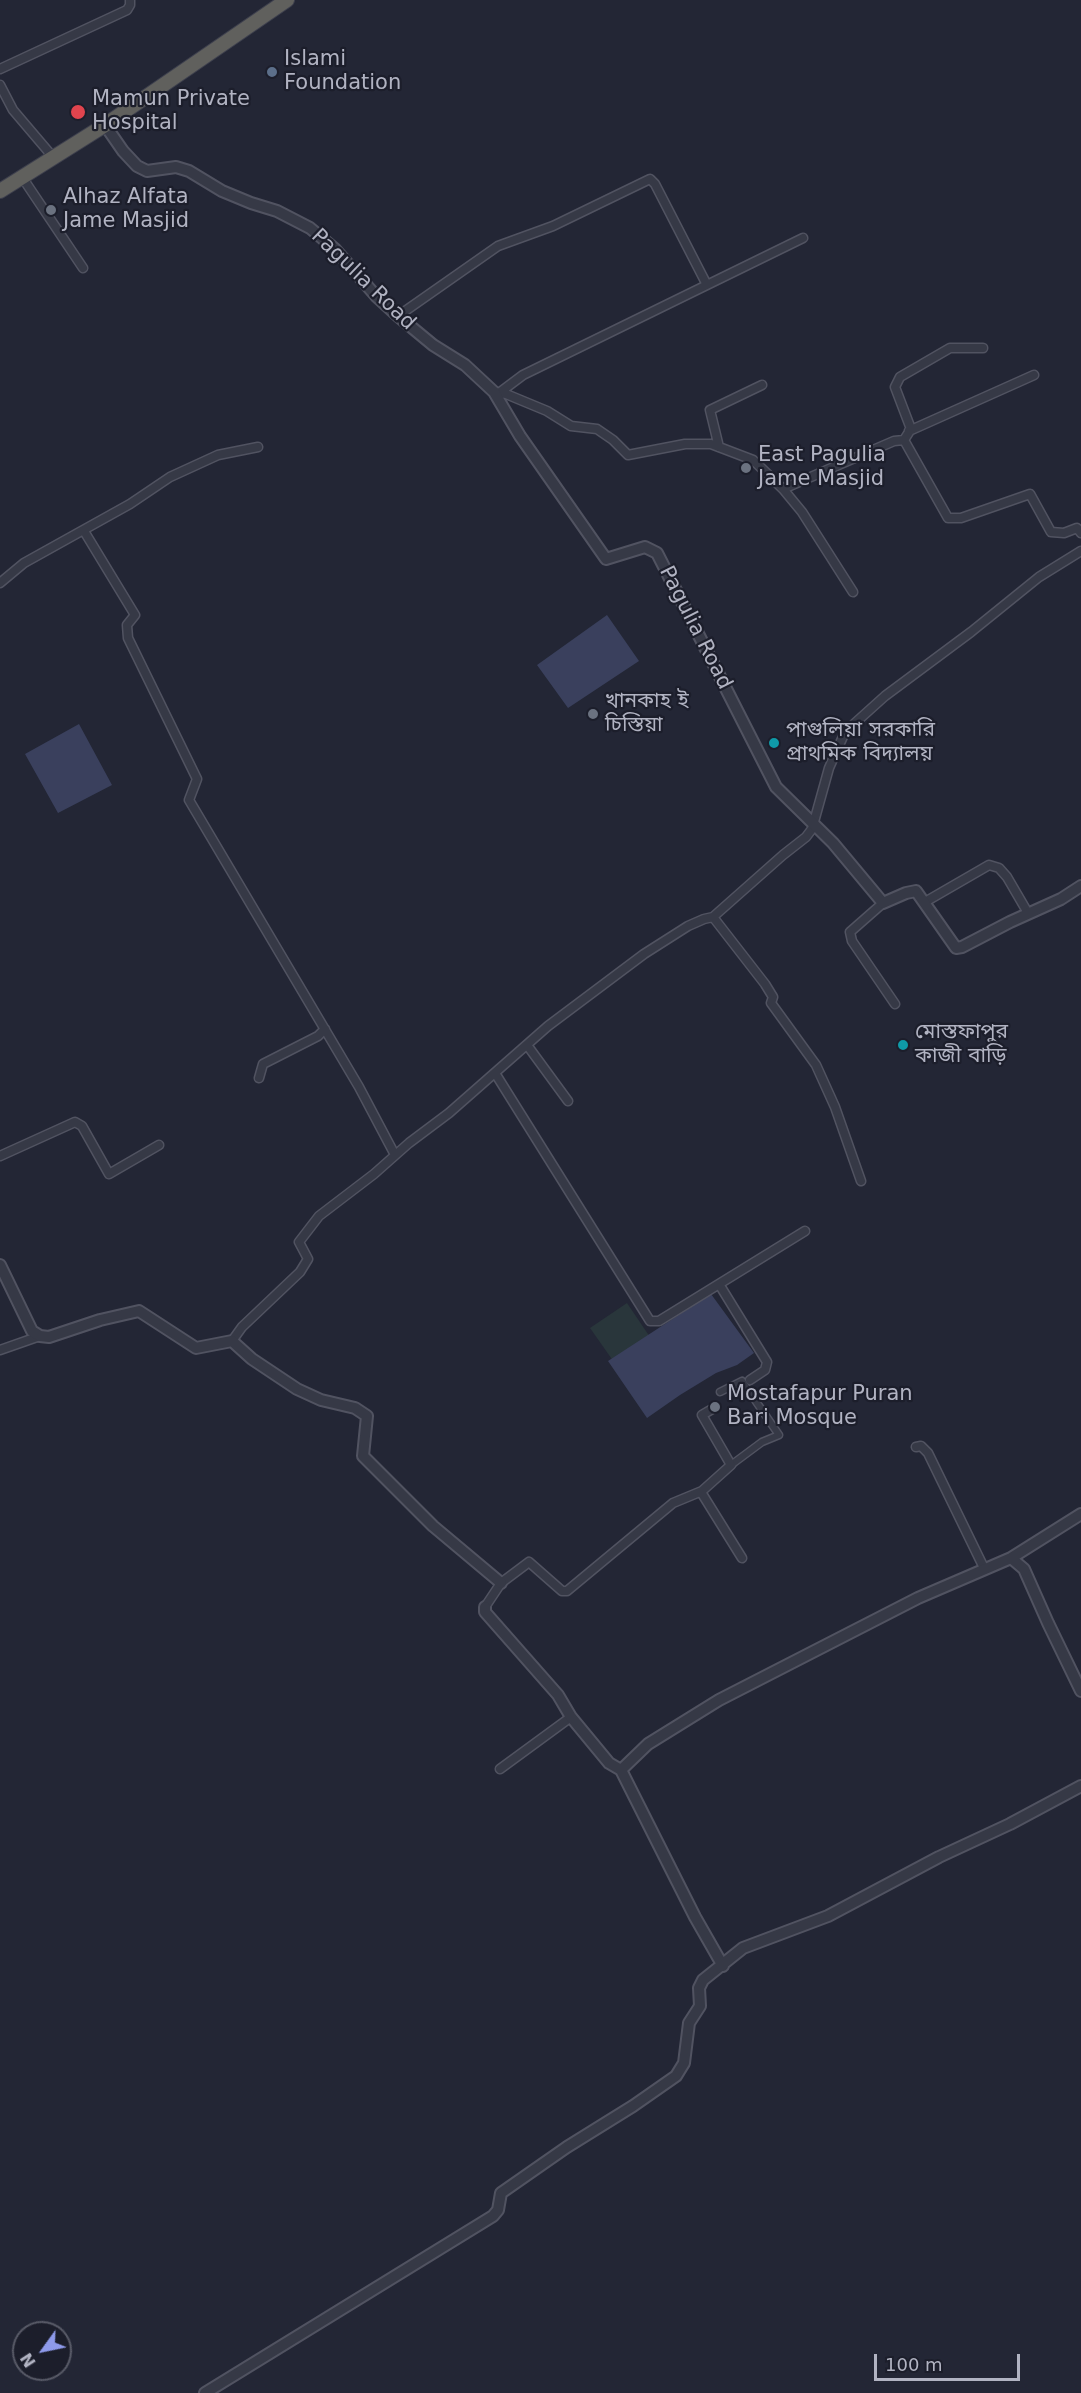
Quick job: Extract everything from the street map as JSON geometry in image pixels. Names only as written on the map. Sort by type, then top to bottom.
[{"type":"highway","points":[[0,191],[105,124],[288,0]]},
{"type":"street","points":[[0,69],[127,10],[130,0]]},
{"type":"street","points":[[0,85],[13,110],[53,157]]},
{"type":"street","name":"Pagulia Road","points":[[105,124],[123,152],[137,166],[147,171],[176,167],[189,171],[222,191],[251,204],[277,211],[310,228],[336,249],[376,296],[398,316],[433,345],[465,365],[496,393],[520,436],[606,559],[645,547],[657,553],[776,787],[814,825]]},
{"type":"street","points":[[22,177],[83,268]]},
{"type":"street","points":[[398,316],[498,246],[553,226],[650,179],[655,184],[707,285]]},
{"type":"street","points":[[496,393],[523,375],[803,238]]},
{"type":"street","points":[[904,440],[911,429],[908,415],[895,387],[900,377],[950,348],[983,348]]},
{"type":"street","points":[[909,431],[1034,375]]},
{"type":"street","points":[[718,447],[710,410],[762,385]]},
{"type":"street","name":"Pagulia Road","points":[[496,393],[547,411],[571,426],[597,429],[628,455],[685,444],[711,444],[753,460],[783,489],[802,512],[854,592]]},
{"type":"street","points":[[783,489],[894,441],[904,440]]},
{"type":"street","points":[[904,440],[948,518],[961,518],[1030,494],[1051,532],[1064,533],[1077,528],[1081,533]]},
{"type":"street","points":[[0,583],[24,563],[84,531],[170,477],[218,455],[258,447]]},
{"type":"street","points":[[84,531],[135,615],[127,625],[128,639],[197,779],[189,800],[359,1087],[395,1155]]},
{"type":"street","points":[[0,1350],[40,1336],[49,1337],[100,1320],[139,1311],[196,1348],[232,1341],[242,1327],[300,1272],[308,1259],[299,1242],[319,1216],[374,1174],[548,1026],[626,966],[688,926],[704,918],[713,917],[806,837],[814,825],[829,768],[845,732],[885,696],[1039,577],[1081,551]]},
{"type":"street","points":[[814,825],[833,843],[883,903]]},
{"type":"street","points":[[925,902],[989,865],[999,868],[1007,877],[1028,913]]},
{"type":"street","points":[[895,1004],[852,940],[850,932],[883,903],[916,891],[956,948],[1060,899],[1081,886]]},
{"type":"street","points":[[713,917],[765,984],[773,997],[771,1004],[816,1065],[835,1107],[861,1180]]},
{"type":"street","points":[[259,1078],[263,1064],[318,1036],[325,1029]]},
{"type":"street","points":[[527,1046],[568,1101]]},
{"type":"street","points":[[495,1073],[650,1321],[658,1321],[805,1231]]},
{"type":"street","points":[[0,1156],[75,1122],[82,1126],[109,1174],[159,1145]]},
{"type":"street","points":[[0,1265],[32,1331],[40,1336]]},
{"type":"street","points":[[719,1284],[767,1362],[765,1370],[750,1380]]},
{"type":"street","points":[[232,1341],[252,1359],[297,1389],[321,1400],[355,1408],[368,1416],[363,1456],[433,1526],[501,1583]]},
{"type":"street","points":[[720,1392],[742,1381],[778,1435],[762,1442],[731,1465],[701,1492],[674,1503],[567,1591],[562,1591],[529,1562],[501,1583],[485,1607],[486,1612],[558,1695],[571,1717],[609,1763],[621,1770],[695,1917],[723,1966]]},
{"type":"street","points":[[714,1408],[702,1414],[731,1465]]},
{"type":"street","points":[[916,1447],[921,1446],[928,1453],[984,1568]]},
{"type":"street","points":[[701,1492],[742,1558]]},
{"type":"street","points":[[621,1770],[648,1744],[719,1700],[908,1603],[1011,1558],[1081,1514]]},
{"type":"street","points":[[1011,1558],[1024,1569],[1047,1623],[1081,1691]]},
{"type":"street","points":[[500,1768],[571,1717]]},
{"type":"street","points":[[205,2393],[493,2216],[498,2210],[501,2193],[676,2076],[684,2063],[689,2023],[700,2006],[699,1988],[702,1980],[723,1966],[743,1948],[828,1916],[1081,1786]]},
{"type":"shaded area","points":[[627,1303],[654,1343],[616,1365],[590,1328]]},
{"type":"water","points":[[607,615],[639,661],[568,708],[537,665]]},
{"type":"water","points":[[79,724],[112,785],[58,813],[25,754]]},
{"type":"water","points":[[711,1294],[754,1353],[737,1365],[716,1373],[647,1418],[608,1361]]},
{"type":"place","name":"Islami Foundation","points":[[272,72]]},
{"type":"place","name":"Mamun Private Hospital","points":[[78,112]]},
{"type":"place","name":"Alhaz Alfata Jame Masjid","points":[[51,210]]},
{"type":"place","name":"East Pagulia Jame Masjid","points":[[746,468]]},
{"type":"place","name":"খানকাহ ই চিস্তিয়া","points":[[593,714]]},
{"type":"place","name":"পাগুলিয়া সরকারি প্রাথমিক বিদ্যালয়","points":[[774,743]]},
{"type":"place","name":"মোস্তফাপুর কাজী বাড়ি","points":[[903,1045]]},
{"type":"place","name":"Mostafapur Puran Bari Mosque","points":[[715,1407]]}]
